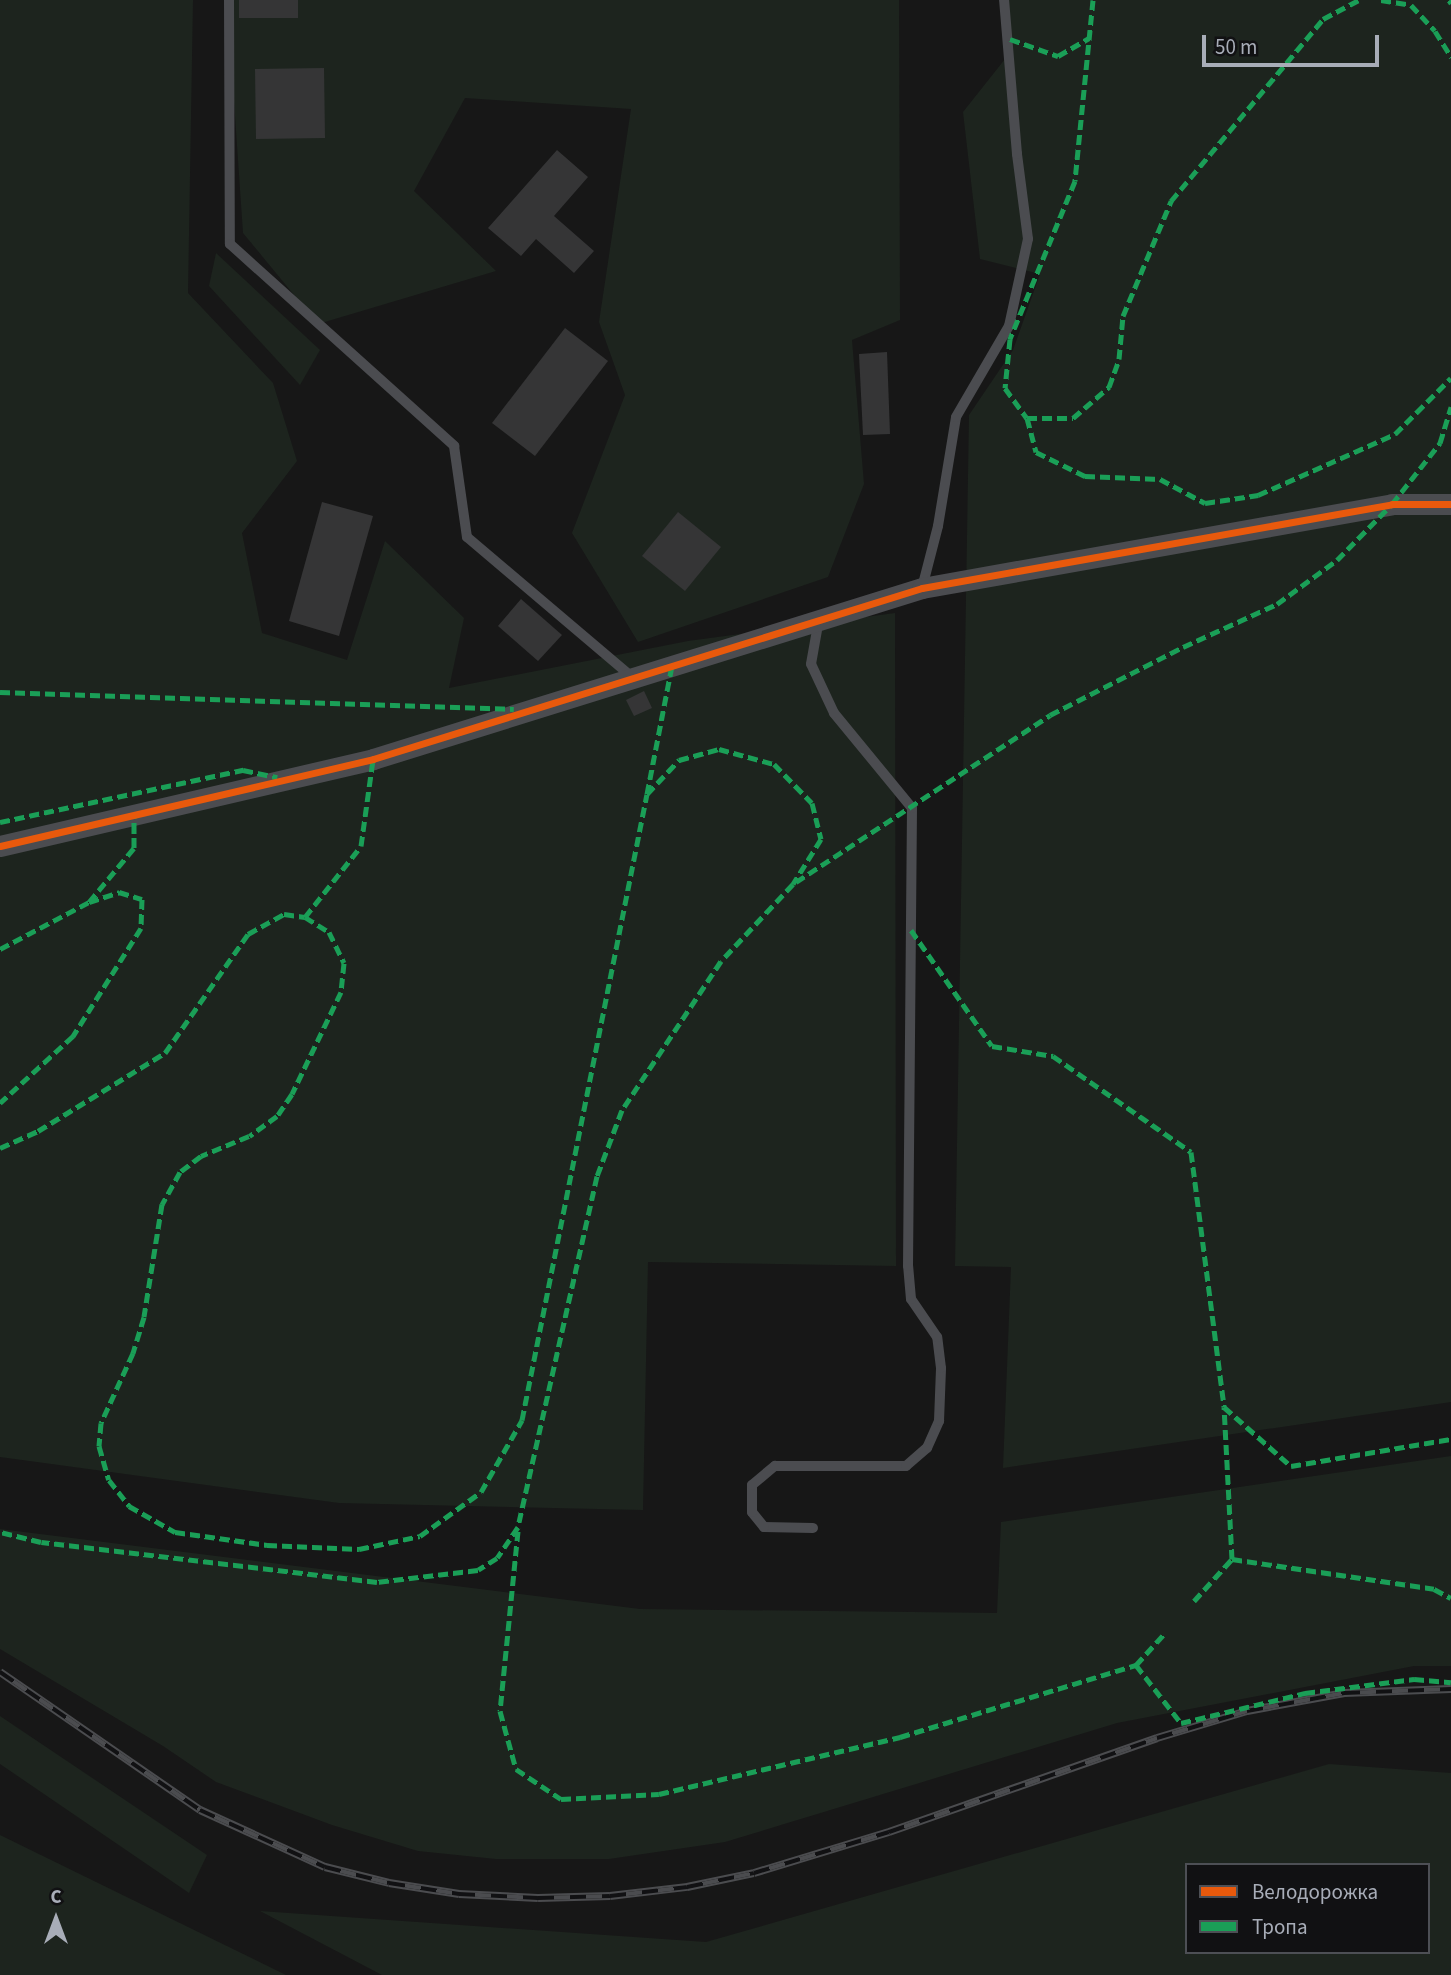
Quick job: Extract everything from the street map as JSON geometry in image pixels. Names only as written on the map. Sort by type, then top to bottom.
[{"type":"street","points":[[0,846],[373,759],[922,587],[1392,504],[1451,504]]},
{"type":"lane","points":[[229,0],[229,244],[454,446],[467,537],[633,678]]},
{"type":"lane","points":[[922,587],[938,526],[956,417],[1009,326],[1028,239],[1017,154],[1004,0]]},
{"type":"lane","points":[[813,1528],[764,1527],[752,1512],[752,1485],[775,1466],[906,1466],[928,1448],[939,1421],[941,1368],[937,1337],[911,1299],[908,1266],[912,808],[834,713],[811,664],[819,619]]},
{"type":"shaded area","points":[[0,0],[193,0],[188,293],[273,383],[297,461],[242,533],[262,633],[347,660],[385,541],[464,618],[449,688],[688,641],[895,613],[896,1266],[648,1262],[643,1510],[339,1503],[0,1457]]},
{"type":"shaded area","points":[[232,0],[899,0],[900,320],[852,340],[864,484],[828,577],[638,642],[572,533],[625,395],[599,322],[631,109],[465,98],[414,191],[496,271],[318,324],[243,233],[232,72]]},
{"type":"shaded area","points":[[1005,0],[1451,0],[1451,1402],[1003,1468],[1011,1267],[955,1266],[969,415],[1013,350],[1040,274],[980,259],[963,112],[1005,59]]},
{"type":"shaded area","points":[[216,253],[320,350],[300,385],[209,286]]},
{"type":"shaded area","points":[[1451,1456],[1451,1666],[1414,1666],[1117,1723],[725,1842],[609,1859],[496,1859],[418,1851],[332,1825],[216,1782],[163,1746],[0,1649],[0,1529],[640,1609],[997,1613],[1001,1522]]},
{"type":"shaded area","points":[[0,1716],[207,1855],[189,1893],[0,1764]]},
{"type":"shaded area","points":[[1329,1764],[1451,1773],[1451,1975],[382,1975],[260,1911],[706,1942]]},
{"type":"shaded area","points":[[0,1835],[286,1975],[0,1975]]},
{"type":"building","points":[[239,0],[298,0],[298,18],[239,18]]},
{"type":"building","points":[[324,68],[325,138],[256,139],[255,69]]},
{"type":"building","points":[[557,150],[588,177],[554,216],[594,251],[574,273],[536,239],[521,256],[488,228]]},
{"type":"building","points":[[565,328],[608,361],[535,456],[492,423]]},
{"type":"building","points":[[887,352],[890,434],[863,435],[859,354]]},
{"type":"building","points":[[322,502],[373,516],[339,636],[289,621]]},
{"type":"building","points":[[678,512],[721,547],[685,591],[642,556]]},
{"type":"building","points":[[521,599],[562,635],[538,661],[498,626]]},
{"type":"building","points":[[644,691],[652,708],[634,716],[626,700]]},
{"type":"railway","points":[[0,1672],[200,1810],[325,1867],[389,1883],[459,1894],[538,1898],[610,1896],[687,1887],[754,1873],[889,1832],[1157,1738],[1247,1711],[1344,1693],[1451,1689]]},
{"type":"marked path","points":[[1093,0],[1075,181],[1010,339],[1005,388],[1027,418],[1073,418],[1109,387],[1119,359],[1123,316],[1171,201],[1323,19],[1358,0]]},
{"type":"marked path","points":[[1381,0],[1411,5],[1435,31],[1451,57]]},
{"type":"marked path","points":[[1010,39],[1058,56],[1089,38]]},
{"type":"marked path","points":[[1027,418],[1036,452],[1085,476],[1160,479],[1205,503],[1258,495],[1395,434],[1451,378]]},
{"type":"marked path","points":[[796,882],[1050,715],[1183,647],[1277,604],[1337,560],[1392,504],[1440,443],[1451,407]]},
{"type":"marked path","points":[[647,794],[672,665]]},
{"type":"marked path","points":[[0,692],[514,709]]},
{"type":"marked path","points":[[0,1148],[38,1131],[165,1053],[248,934],[284,914],[305,917],[329,932],[344,963],[341,992],[292,1094],[277,1116],[249,1136],[201,1156],[180,1172],[162,1204],[144,1317],[133,1353],[101,1423],[99,1446],[109,1480],[129,1506],[175,1532],[267,1545],[359,1549],[420,1536],[481,1492],[522,1420],[647,794],[679,760],[719,749],[774,764],[812,803],[821,839],[793,884],[721,961],[622,1110],[597,1176],[518,1527],[497,1558],[478,1570],[377,1582],[41,1542],[0,1532]]},
{"type":"marked path","points":[[305,917],[361,846],[373,759]]},
{"type":"marked path","points":[[0,822],[243,770],[277,777]]},
{"type":"marked path","points":[[89,902],[134,848],[134,815]]},
{"type":"marked path","points":[[0,949],[89,902],[119,892],[142,899],[141,928],[73,1036],[0,1103]]},
{"type":"marked path","points":[[911,930],[992,1046],[1053,1056],[1191,1152],[1224,1407],[1291,1466],[1451,1439]]},
{"type":"marked path","points":[[1194,1601],[1232,1559],[1224,1407]]},
{"type":"marked path","points":[[518,1531],[500,1711],[516,1769],[561,1799],[659,1794],[900,1737],[1136,1665],[1165,1633]]},
{"type":"marked path","points":[[1232,1559],[1434,1589],[1451,1598]]},
{"type":"marked path","points":[[1136,1665],[1181,1723],[1305,1693],[1414,1679],[1451,1682]]},
{"type":"cycle path","points":[[0,846],[373,759],[922,588],[1392,504],[1451,504]]}]
